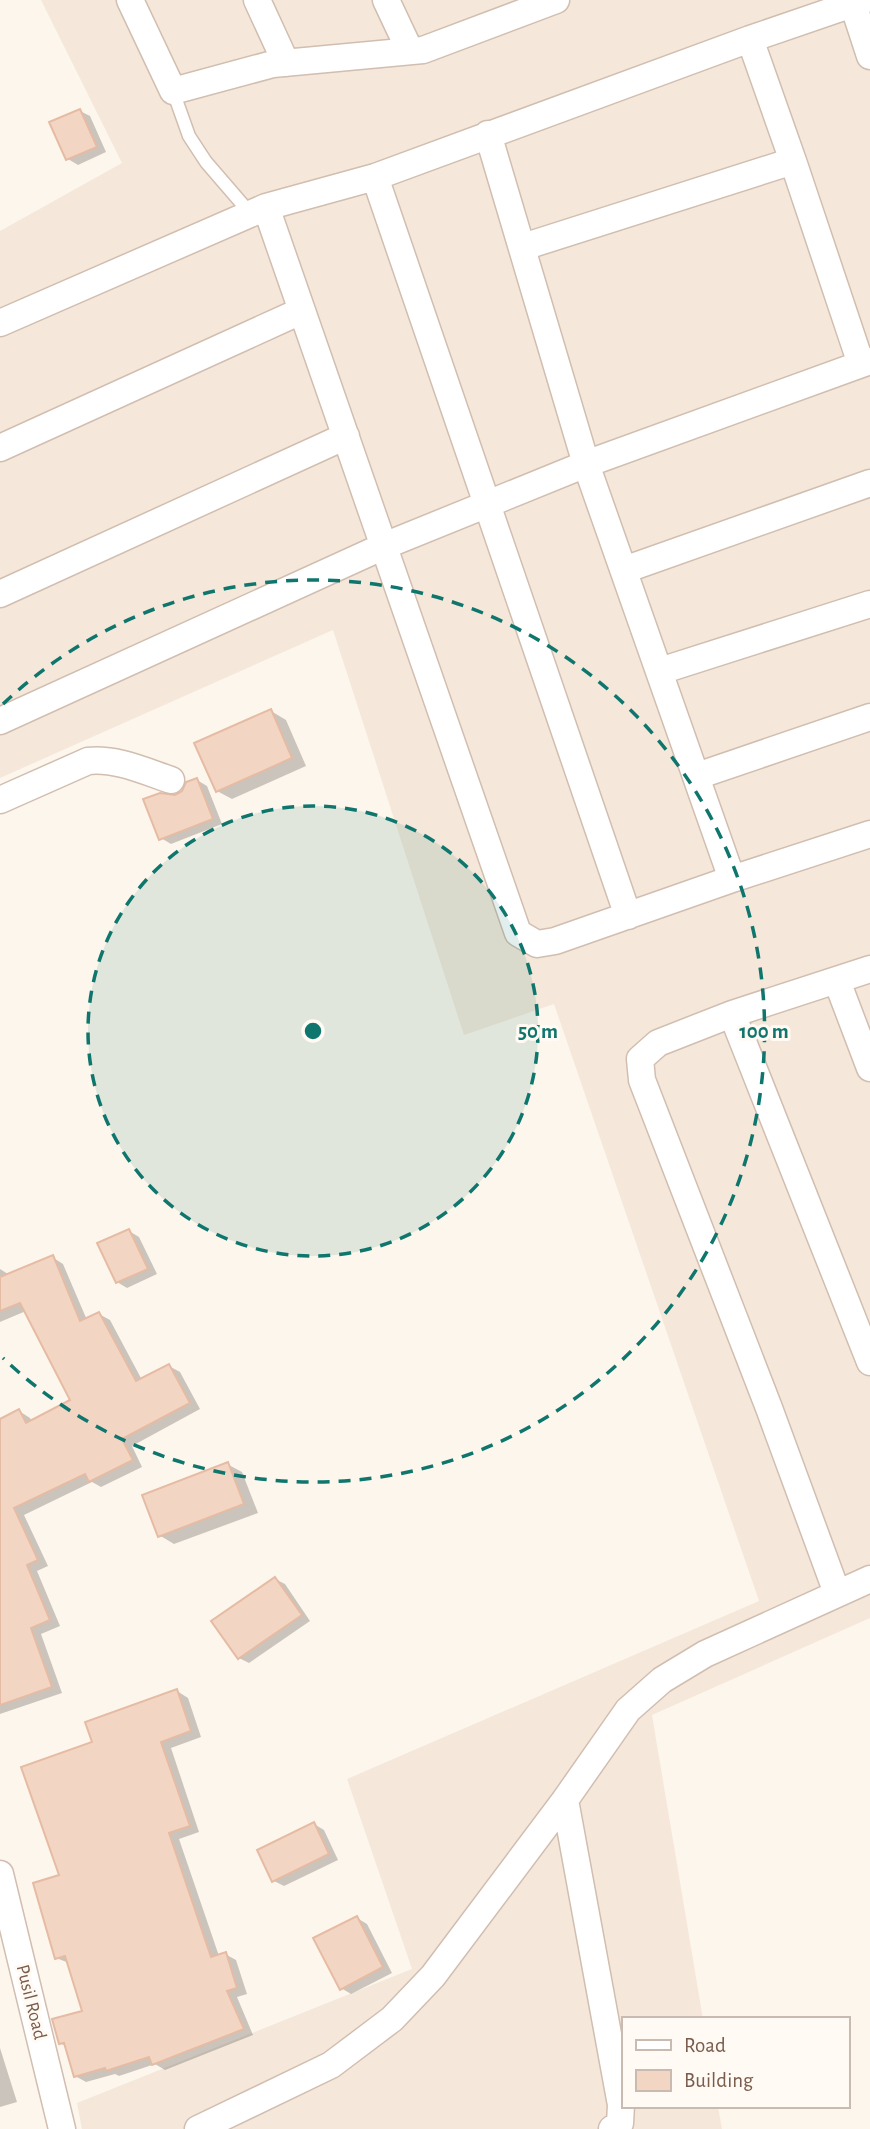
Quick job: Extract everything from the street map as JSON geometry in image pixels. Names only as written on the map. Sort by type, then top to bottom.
[{"type":"street","points":[[130,0],[173,91],[273,64],[423,50],[511,8],[556,0]]},
{"type":"street","points":[[257,0],[286,63]]},
{"type":"street","points":[[386,0],[410,51]]},
{"type":"street","points":[[0,323],[258,210],[375,177],[750,39],[859,2],[870,56]]},
{"type":"street","points":[[0,721],[384,546],[586,464],[866,363],[750,39]]},
{"type":"street","points":[[488,134],[586,464],[732,879]]},
{"type":"street","points":[[523,247],[793,161]]},
{"type":"street","points":[[375,177],[628,916]]},
{"type":"street","points":[[258,210],[301,311],[346,436],[518,933],[537,944],[555,942],[732,879],[870,834]]},
{"type":"street","points":[[0,448],[301,311]]},
{"type":"street","points":[[0,594],[346,436]]},
{"type":"street","points":[[624,570],[870,483]]},
{"type":"street","points":[[660,671],[870,604]]},
{"type":"street","points":[[697,776],[870,717]]},
{"type":"street","points":[[0,800],[88,761],[121,763],[170,780]]},
{"type":"street","points":[[836,1592],[764,1395],[642,1080],[640,1059],[658,1043],[732,1014],[870,969]]},
{"type":"street","points":[[836,981],[870,1068]]},
{"type":"street","points":[[732,1014],[870,1362]]},
{"type":"street","points":[[198,2129],[331,2065],[392,2019],[433,1976],[565,1800],[628,1710],[662,1680],[705,1654],[836,1592],[870,1579]]},
{"type":"street","points":[[565,1800],[621,2105],[620,2123],[612,2129]]},
{"type":"street","name":"Pusil Road","points":[[0,1874],[62,2129]]},
{"type":"lane","points":[[173,91],[188,136],[206,162],[258,210]]},
{"type":"shaded area","points":[[41,0],[870,0],[870,1618],[652,1715],[703,2017],[622,2017],[622,2108],[718,2108],[722,2129],[82,2129],[77,2103],[412,1969],[347,1779],[759,1601],[554,1004],[464,1035],[333,630],[0,778],[0,231],[122,163]]},
{"type":"building","points":[[80,109],[97,147],[66,160],[49,122]]},
{"type":"building","points":[[271,709],[292,758],[216,792],[194,743]]},
{"type":"building","points":[[197,778],[213,819],[159,840],[143,799],[160,793],[175,795],[182,791],[186,782]]},
{"type":"building","points":[[129,1229],[148,1269],[116,1283],[97,1243]]},
{"type":"building","points":[[53,1255],[80,1321],[99,1312],[136,1381],[169,1364],[190,1403],[122,1439],[133,1460],[89,1482],[85,1474],[14,1508],[38,1560],[27,1565],[50,1620],[31,1628],[52,1687],[0,1705],[0,1419],[19,1409],[26,1423],[70,1400],[20,1303],[0,1311],[0,1277]]},
{"type":"building","points":[[228,1462],[244,1504],[158,1537],[142,1495]]},
{"type":"building","points":[[275,1577],[302,1615],[238,1659],[211,1621]]},
{"type":"building","points":[[177,1689],[191,1731],[161,1742],[190,1826],[169,1833],[211,1957],[226,1952],[237,1988],[227,1991],[244,2029],[152,2065],[149,2057],[106,2071],[105,2068],[74,2077],[64,2043],[59,2044],[52,2019],[82,2011],[65,1956],[55,1959],[33,1883],[59,1875],[21,1767],[92,1742],[85,1722]]},
{"type":"building","points":[[314,1822],[329,1854],[272,1882],[257,1850]]},
{"type":"building","points":[[357,1916],[383,1967],[340,1990],[313,1938]]}]
